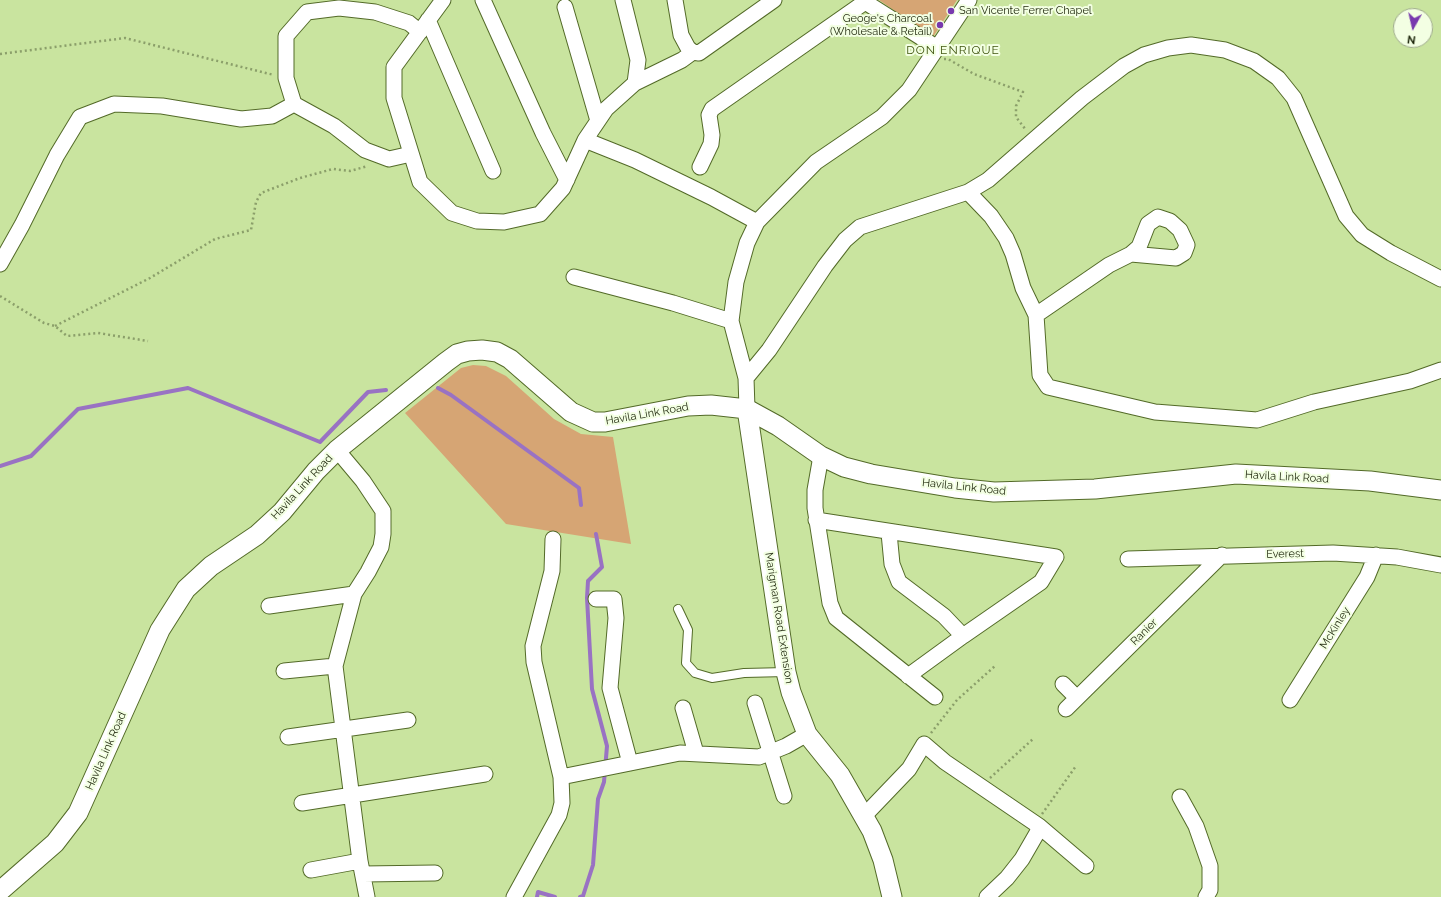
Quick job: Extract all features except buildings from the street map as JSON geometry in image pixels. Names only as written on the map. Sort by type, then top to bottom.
[{"type":"street","points":[[443,0],[394,67],[394,98],[410,154],[420,182],[452,213],[477,221],[504,222],[540,214],[563,188],[585,140],[606,110],[635,83],[682,60],[693,52]]},
{"type":"street","points":[[483,0],[540,125],[567,180]]},
{"type":"street","points":[[623,0],[638,60],[635,83]]},
{"type":"street","points":[[676,0],[681,36],[688,48],[693,52],[699,53],[774,0]]},
{"type":"street","points":[[747,409],[746,378],[731,321],[736,282],[747,243],[757,222],[816,162],[882,117],[909,90],[932,53],[969,0]]},
{"type":"street","points":[[700,167],[711,144],[712,135],[709,115],[712,108],[864,1],[932,53]]},
{"type":"street","points":[[565,7],[598,121]]},
{"type":"street","points":[[410,154],[389,159],[365,150],[334,126],[294,104],[286,78],[286,36],[307,12],[339,8],[375,12],[409,23],[424,26]]},
{"type":"street","points":[[424,26],[493,171]]},
{"type":"street","points":[[746,378],[769,350],[825,266],[845,240],[860,227],[968,192],[988,180],[1124,66],[1144,55],[1168,48],[1191,45],[1225,50],[1254,61],[1278,78],[1294,98],[1343,210],[1362,235],[1391,253],[1441,279]]},
{"type":"street","points":[[0,264],[22,225],[57,154],[80,118],[114,104],[162,106],[241,119],[272,116],[294,104]]},
{"type":"street","points":[[585,140],[635,160],[711,197],[757,222]]},
{"type":"street","points":[[968,192],[991,216],[1006,238],[1013,254],[1023,288],[1036,315],[1040,375],[1048,386],[1155,412],[1257,420],[1314,402],[1410,381],[1441,370]]},
{"type":"street","points":[[1036,315],[1109,265],[1131,254]]},
{"type":"street","points":[[574,278],[673,302],[731,321]]},
{"type":"street","name":"Havila Link Road","points":[[0,891],[55,844],[78,812],[160,630],[186,589],[212,566],[257,535],[282,512],[316,471],[337,450],[457,354],[468,351],[482,350],[498,352],[510,358],[571,412],[593,422],[605,422],[688,406],[711,405],[747,409],[778,426],[821,456],[844,467],[871,474],[955,488],[994,492],[1095,489],[1236,474],[1370,480],[1441,490]]},
{"type":"street","name":"Marigman Road Extension","points":[[747,409],[790,692],[808,734],[840,775],[872,831],[883,860],[892,897]]},
{"type":"street","points":[[337,450],[363,481],[383,512],[383,534],[381,547],[354,594],[335,666],[345,730],[361,868],[367,897]]},
{"type":"street","points":[[821,456],[815,490],[816,520],[830,603],[836,618],[935,697]]},
{"type":"street","points":[[816,520],[889,533],[1056,557],[1053,565],[1041,582],[908,676]]},
{"type":"street","points":[[889,533],[892,564],[899,582],[944,616],[963,636]]},
{"type":"street","points":[[514,897],[560,815],[562,803],[561,777],[534,662],[533,646],[552,571],[553,539]]},
{"type":"street","name":"Everest","points":[[1128,559],[1333,552],[1376,555],[1441,565]]},
{"type":"street","name":"Ranier","points":[[1066,709],[1222,555]]},
{"type":"street","name":"McKinley","points":[[1290,700],[1304,688],[1367,577],[1376,555]]},
{"type":"street","points":[[269,606],[354,594]]},
{"type":"street","points":[[596,599],[614,599],[616,618],[610,688],[630,763]]},
{"type":"street","points":[[284,671],[335,666]]},
{"type":"street","points":[[1063,684],[1078,698]]},
{"type":"street","points":[[755,703],[784,796]]},
{"type":"street","points":[[683,708],[696,753]]},
{"type":"street","points":[[288,737],[408,720]]},
{"type":"street","points":[[561,777],[680,753],[758,757],[770,753],[808,734]]},
{"type":"street","points":[[864,816],[909,769],[924,744],[945,762],[1037,825],[1086,866]]},
{"type":"street","points":[[302,803],[485,774]]},
{"type":"street","points":[[1180,797],[1196,826],[1210,866],[1210,890],[1206,897]]},
{"type":"street","points":[[987,897],[1007,878],[1022,859],[1037,834],[1037,825]]},
{"type":"street","points":[[311,870],[361,868],[435,873]]},
{"type":"lane","points":[[678,609],[688,630],[686,663],[695,673],[712,678],[744,674],[786,672]]},
{"type":"path","points":[[0,54],[125,38],[286,78]]},
{"type":"path","points":[[932,53],[948,59],[974,74],[1023,92],[1016,106],[1016,117],[1034,140]]},
{"type":"path","points":[[55,326],[150,278],[215,239],[251,230],[256,202],[261,193],[300,178],[333,168],[350,171],[389,159]]},
{"type":"path","points":[[0,296],[44,322],[55,326],[67,336],[98,333],[148,341]]},
{"type":"path","points":[[924,744],[957,700],[995,666]]},
{"type":"path","points":[[981,786],[1033,739]]},
{"type":"path","points":[[1037,825],[1076,766]]},
{"type":"shaded area","points":[[879,0],[957,0],[933,37]]},
{"type":"shaded area","points":[[473,365],[486,366],[506,376],[554,419],[581,434],[613,437],[631,544],[506,524],[405,413],[461,368]]},
{"type":"waterway","points":[[0,466],[31,456],[78,409],[188,388],[320,442],[368,392],[386,390]]},
{"type":"waterway","points":[[438,388],[451,395],[579,488],[581,505]]},
{"type":"waterway","points":[[580,897],[583,896],[593,865],[598,799],[604,782],[607,746],[592,689],[587,598],[588,581],[602,567],[596,534]]},
{"type":"waterway","points":[[537,897],[538,892],[555,897]]},
{"type":"place","name":"San Vicente Ferrer Chapel","points":[[951,11]]},
{"type":"place","name":"Geoge's Charcoal (Wholesale & Retail)","points":[[940,25]]},
{"type":"district","name":"DON ENRIQUE","points":[[953,50]]}]
